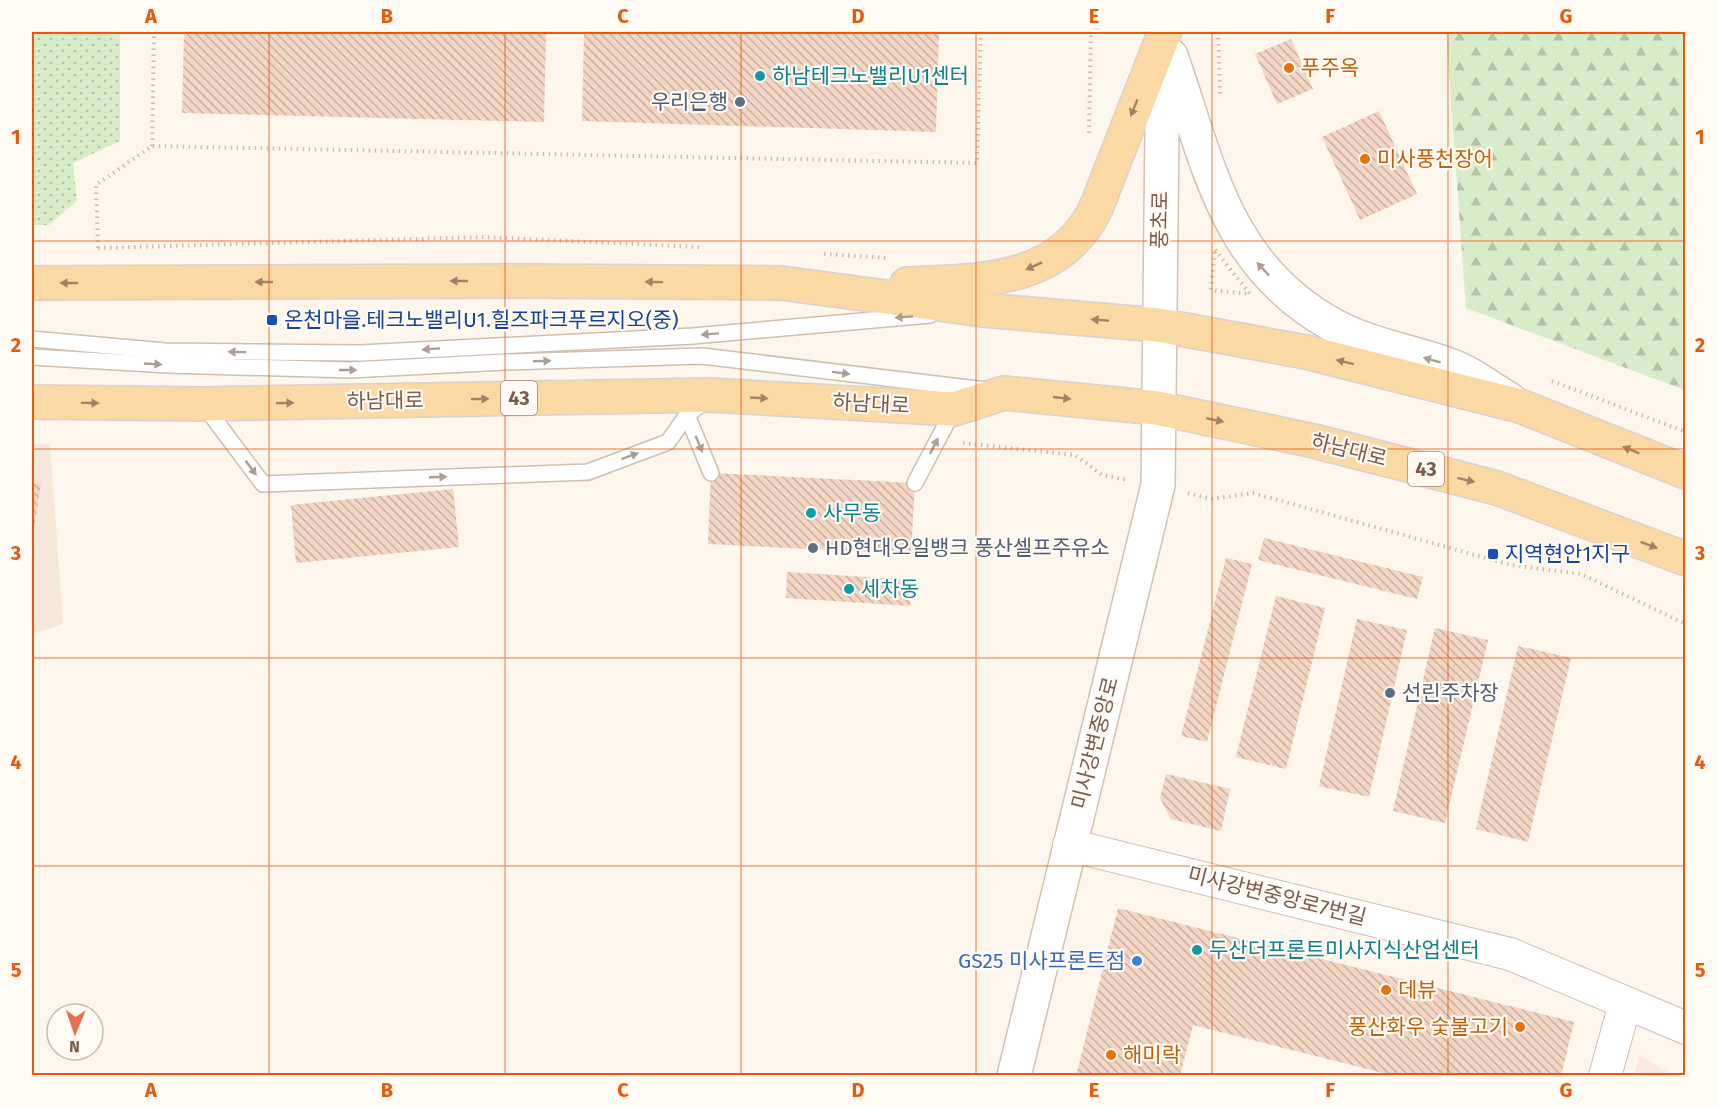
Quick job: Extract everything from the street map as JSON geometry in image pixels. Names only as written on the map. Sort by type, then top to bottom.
[{"type":"main road","points":[[32,283],[527,281],[781,284],[984,281],[1010,276],[1064,250],[1088,226],[1164,33]]},
{"type":"main road","points":[[781,284],[983,310],[1158,325],[1306,352],[1520,406],[1686,472]]},
{"type":"main road","name":"하남대로","points":[[32,402],[699,405],[954,409],[1004,393],[1158,408],[1314,441],[1497,488],[1686,559]]},
{"type":"street","name":"풍초로","points":[[1158,408],[1164,33]]},
{"type":"street","points":[[1164,33],[1222,206],[1237,234],[1262,269],[1300,304],[1334,326],[1382,345],[1452,366],[1520,406]]},
{"type":"street","name":"미사강변중앙로","points":[[1014,1076],[1069,845],[1136,585],[1158,485],[1158,408]]},
{"type":"street","name":"미사강변중앙로7번길","points":[[1069,845],[1510,954],[1686,1028]]},
{"type":"street","points":[[1605,1076],[1625,1004]]},
{"type":"lane","points":[[32,339],[165,351],[361,353],[693,336],[983,310]]},
{"type":"lane","points":[[32,357],[168,365],[350,370],[702,356],[1004,393]]},
{"type":"lane","points":[[204,404],[263,484],[588,472],[668,442],[699,405]]},
{"type":"lane","points":[[699,405],[711,473]]},
{"type":"lane","points":[[915,483],[954,409]]},
{"type":"path","points":[[152,146],[154,32]]},
{"type":"path","points":[[98,248],[96,185],[152,146],[977,163],[981,32]]},
{"type":"path","points":[[1089,144],[1091,32]]},
{"type":"path","points":[[1215,250],[1239,280],[1250,294],[1211,290],[1215,250]]},
{"type":"path","points":[[937,440],[1075,455],[1102,476],[1158,485],[1211,499],[1252,493],[1511,565],[1581,573],[1686,624]]},
{"type":"shaded area","points":[[32,444],[50,444],[63,624],[32,634]]},
{"type":"shaded area","points":[[1639,1055],[1673,1075],[1634,1075]]},
{"type":"green space","points":[[32,32],[120,32],[120,141],[73,163],[77,201],[49,225],[32,225]]},
{"type":"green space","points":[[1446,32],[1685,32],[1685,390],[1466,308]]},
{"type":"building","points":[[184,32],[546,32],[544,122],[182,113]]},
{"type":"building","name":"하남테크노밸리U1센터","points":[[584,32],[939,32],[936,132],[582,121]]},
{"type":"building","points":[[1291,39],[1313,89],[1277,104],[1255,54]]},
{"type":"building","points":[[1379,111],[1417,194],[1360,220],[1322,137]]},
{"type":"building","name":"사무동","points":[[711,473],[915,483],[911,554],[708,544]]},
{"type":"building","points":[[32,483],[41,484],[33,534],[32,534]]},
{"type":"building","points":[[453,489],[459,547],[296,563],[291,505]]},
{"type":"building","points":[[1264,538],[1423,577],[1417,599],[1258,560]]},
{"type":"building","points":[[1226,558],[1252,564],[1207,742],[1181,736]]},
{"type":"building","name":"세차동","points":[[787,572],[912,580],[910,606],[786,598]]},
{"type":"building","points":[[1276,596],[1325,608],[1286,769],[1236,757]]},
{"type":"building","points":[[1357,619],[1407,630],[1369,797],[1319,786]]},
{"type":"building","points":[[1435,628],[1488,640],[1445,823],[1393,811]]},
{"type":"building","points":[[1518,646],[1571,658],[1528,842],[1476,829]]},
{"type":"building","points":[[1166,774],[1230,789],[1221,831],[1171,819],[1160,798]]},
{"type":"building","name":"두산더프론트미사지식산업센터","points":[[1118,908],[1574,1022],[1561,1076],[1395,1076],[1193,1025],[1180,1076],[1076,1076]]},
{"type":"place","name":"푸주옥","points":[[1289,68]]},
{"type":"place","name":"하남테크노밸리U1센터","points":[[760,76]]},
{"type":"place","name":"우리은행","points":[[740,102]]},
{"type":"place","name":"미사풍천장어","points":[[1365,159]]},
{"type":"place","name":"온천마을.테크노밸리U1.힐즈파크푸르지오(중)","points":[[272,320]]},
{"type":"place","name":"사무동","points":[[811,513]]},
{"type":"place","name":"HD현대오일뱅크 풍산셀프주유소","points":[[813,548]]},
{"type":"place","name":"지역현안1지구","points":[[1493,554]]},
{"type":"place","name":"세차동","points":[[849,589]]},
{"type":"place","name":"선린주차장","points":[[1390,693]]},
{"type":"place","name":"두산더프론트미사지식산업센터","points":[[1197,950]]},
{"type":"place","name":"GS25 미사프론트점","points":[[1137,961]]},
{"type":"place","name":"데뷰","points":[[1386,990]]},
{"type":"place","name":"풍산화우 숯불고기","points":[[1520,1027]]},
{"type":"place","name":"해미락","points":[[1111,1055]]}]
